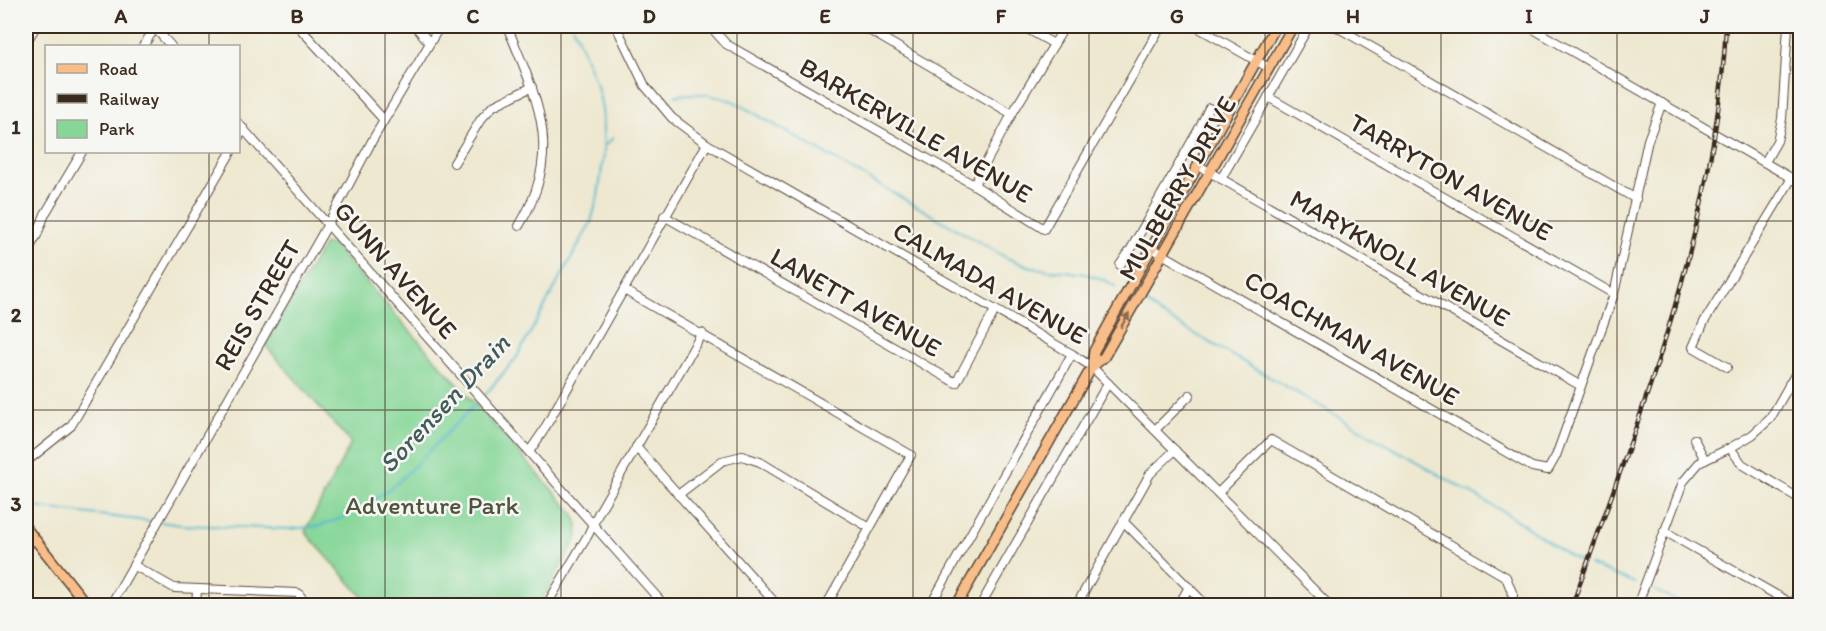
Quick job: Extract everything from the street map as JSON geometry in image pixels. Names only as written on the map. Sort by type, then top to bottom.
[{"type":"main road","name":"MULBERRY DRIVE","points":[[1092,367],[1094,351],[1276,26]]},
{"type":"main road","name":"MULBERRY DRIVE","points":[[956,606],[1092,367],[1104,357],[1293,26]]},
{"type":"main road","points":[[26,528],[88,606]]},
{"type":"main road","points":[[1794,605],[1800,593]]},
{"type":"street","points":[[26,43],[36,26]]},
{"type":"street","points":[[298,26],[384,120]]},
{"type":"street","points":[[415,26],[429,42]]},
{"type":"street","name":"REIS STREET","points":[[110,606],[135,566],[328,224],[384,120],[440,26]]},
{"type":"street","points":[[507,26],[541,113],[544,136],[544,158],[539,183],[532,205],[519,226]]},
{"type":"street","name":"CALMADA AVENUE","points":[[616,26],[645,86],[672,118],[707,144],[1092,367],[1330,606]]},
{"type":"street","name":"BARKERVILLE AVENUE","points":[[710,26],[726,44],[974,185],[1044,229],[1161,26]]},
{"type":"street","points":[[862,26],[1012,114]]},
{"type":"street","points":[[1022,26],[1054,44]]},
{"type":"street","points":[[974,185],[1012,114],[1065,26]]},
{"type":"street","points":[[1195,26],[1269,68]]},
{"type":"street","points":[[1221,179],[1309,26]]},
{"type":"street","points":[[1335,26],[1636,199]]},
{"type":"street","points":[[1528,26],[1800,183]]},
{"type":"street","points":[[1765,162],[1777,141],[1782,119],[1788,26]]},
{"type":"street","points":[[144,45],[154,27],[170,45]]},
{"type":"street","points":[[454,163],[481,119],[493,106],[532,87]]},
{"type":"street","name":"TARRYTON AVENUE","points":[[1268,97],[1614,294]]},
{"type":"street","points":[[1581,386],[1614,294],[1648,140],[1662,103]]},
{"type":"street","points":[[1120,265],[1202,125],[1209,108]]},
{"type":"street","name":"GUNN AVENUE","points":[[241,126],[665,606]]},
{"type":"street","points":[[529,452],[543,433],[664,216],[707,144]]},
{"type":"street","points":[[26,254],[45,214],[81,153]]},
{"type":"street","points":[[26,462],[71,426],[230,153]]},
{"type":"street","name":"MARYKNOLL AVENUE","points":[[1199,166],[1581,386]]},
{"type":"street","points":[[1727,367],[1693,347],[1704,322],[1792,178]]},
{"type":"street","name":"LANETT AVENUE","points":[[664,216],[956,383],[995,310]]},
{"type":"street","name":"COACHMAN AVENUE","points":[[1137,239],[1532,467],[1548,470],[1556,456],[1581,386]]},
{"type":"street","points":[[624,290],[911,455],[826,606]]},
{"type":"street","points":[[546,606],[702,333]]},
{"type":"street","points":[[930,606],[1072,354]]},
{"type":"street","points":[[1637,606],[1683,482],[1699,463],[1752,435],[1770,419],[1800,366]]},
{"type":"street","points":[[980,606],[1108,383]]},
{"type":"street","points":[[1789,384],[1800,391]]},
{"type":"street","points":[[1155,430],[1190,395]]},
{"type":"street","points":[[1694,439],[1705,460]]},
{"type":"street","points":[[1218,493],[1271,440],[1506,577],[1513,595],[1509,606]]},
{"type":"street","points":[[636,447],[778,606]]},
{"type":"street","points":[[1730,448],[1742,464],[1800,499]]},
{"type":"street","points":[[1076,606],[1150,474],[1175,450]]},
{"type":"street","points":[[678,495],[722,461],[742,456],[760,462],[870,528]]},
{"type":"street","points":[[1124,521],[1207,606]]},
{"type":"street","points":[[1665,531],[1794,605]]},
{"type":"street","points":[[26,549],[33,537]]},
{"type":"street","points":[[135,566],[174,588],[298,592],[309,606]]},
{"type":"street","points":[[1178,606],[1189,587]]},
{"type":"street","points":[[196,606],[197,590]]},
{"type":"green space","name":"Adventure Park","points":[[324,244],[333,245],[573,513],[577,521],[578,536],[539,605],[370,605],[305,532],[351,443],[265,345]]},
{"type":"waterway","name":"Sorensen Drain","points":[[484,396],[517,357],[591,222],[598,196],[604,153],[602,108],[597,86],[573,26]]},
{"type":"waterway","points":[[675,96],[704,94],[733,101],[1007,258],[1037,268],[1075,272],[1100,278],[1116,287]]},
{"type":"waterway","points":[[604,146],[613,138]]},
{"type":"waterway","points":[[1146,303],[1162,315],[1509,515],[1582,562]]},
{"type":"waterway","name":"Sorensen Drain","points":[[160,522],[182,525],[290,529],[319,526],[339,519],[361,509],[396,484],[480,400]]},
{"type":"waterway","name":"Sorensen Drain","points":[[26,506],[155,522]]},
{"type":"waterway","points":[[1589,565],[1635,583]]},
{"type":"waterway","points":[[1654,590],[1687,606]]},
{"type":"railway","points":[[1572,606],[1648,393],[1691,249],[1707,176],[1719,101],[1726,26]]}]
